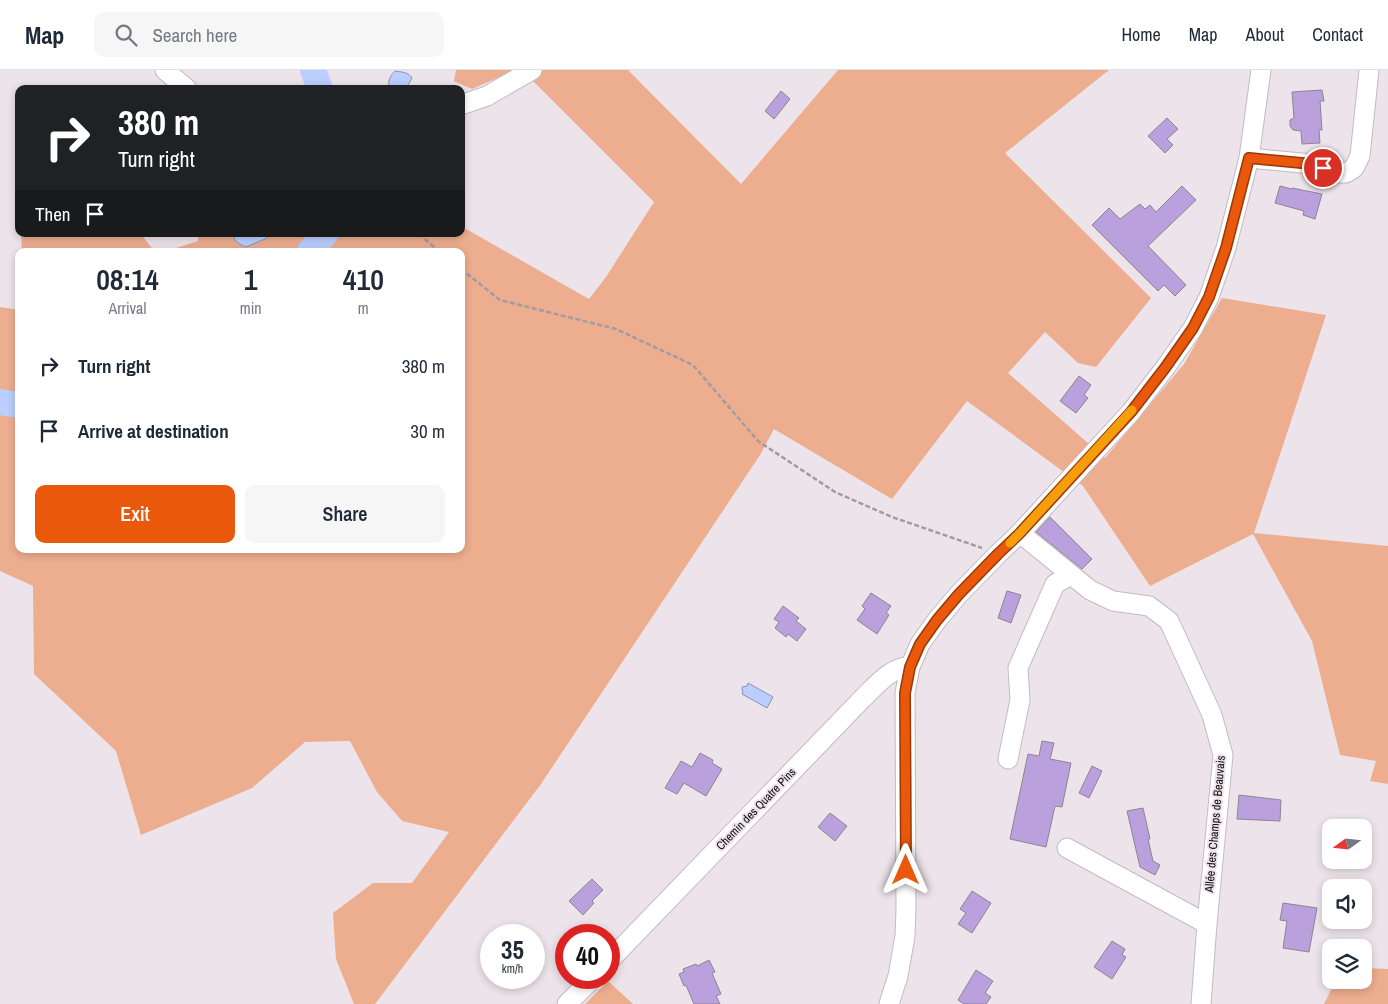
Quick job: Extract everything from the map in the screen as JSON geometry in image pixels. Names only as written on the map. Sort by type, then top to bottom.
[{"type":"street","points":[[165,70],[182,85]]},
{"type":"street","points":[[465,104],[488,96],[532,70]]},
{"type":"street","points":[[890,1004],[898,976],[906,909],[905,693],[910,667],[920,644],[937,620],[959,594],[1020,533],[1131,412],[1193,328],[1209,297],[1226,248],[1249,158],[1261,70]]},
{"type":"street","points":[[1249,158],[1312,164],[1334,173],[1346,173],[1354,168],[1360,156],[1369,70]]},
{"type":"street","name":"Allée des Champs de Beauvais","points":[[1020,533],[1090,590],[1113,601],[1149,606],[1169,621],[1212,715],[1223,755],[1201,1004]]},
{"type":"street","points":[[1008,759],[1020,700],[1018,668],[1054,584],[1071,575]]},
{"type":"street","name":"Chemin des Quatre Pins","points":[[620,950],[863,698],[888,674],[904,666],[910,667]]},
{"type":"street","points":[[1067,848],[1207,924]]},
{"type":"street","points":[[568,1004],[582,989]]},
{"type":"path","points":[[422,237],[435,248]]},
{"type":"path","points":[[465,272],[500,300],[616,329],[693,365],[758,441],[836,492],[892,517],[998,554]]},
{"type":"shaded area","points":[[456,70],[516,70],[472,89],[454,81]]},
{"type":"shaded area","points":[[522,70],[628,70],[741,184],[838,70],[1109,70],[1005,153],[1151,298],[1096,367],[1078,363],[1045,332],[1008,373],[1105,458],[1184,364],[1222,298],[1326,315],[1254,533],[1388,546],[1388,784],[1370,781],[1376,761],[1340,755],[1312,641],[1253,534],[1150,586],[1083,486],[967,401],[892,499],[774,429],[760,455],[541,784],[375,1004],[354,1004],[336,959],[333,913],[373,883],[412,883],[449,832],[402,821],[377,792],[350,741],[305,742],[252,788],[141,835],[116,751],[34,674],[33,586],[0,571],[0,307],[15,309],[15,553],[465,553],[465,248],[176,248],[198,241],[198,237],[465,237],[465,228],[589,299],[606,277],[654,202]]},
{"type":"shaded area","points":[[21,237],[143,237],[152,248],[22,248]]},
{"type":"shaded area","points":[[1372,968],[1388,969],[1388,1004],[1324,1004],[1332,989],[1372,989]]},
{"type":"shaded area","points":[[600,989],[617,989],[633,1004],[585,1004]]},
{"type":"water","points":[[395,71],[407,73],[412,78],[408,85],[389,85],[390,77]]},
{"type":"water","points":[[234,237],[268,237],[246,247],[236,241]]},
{"type":"water","points":[[748,683],[773,697],[767,708],[742,694],[742,687],[747,686]]},
{"type":"building","points":[[1322,90],[1324,101],[1320,101],[1322,130],[1319,130],[1320,143],[1302,144],[1301,131],[1293,130],[1290,126],[1290,120],[1294,118],[1292,92]]},
{"type":"building","points":[[781,91],[790,99],[774,119],[765,111]]},
{"type":"building","points":[[1167,118],[1178,129],[1167,139],[1173,145],[1165,153],[1148,136]]},
{"type":"building","points":[[1182,186],[1196,200],[1148,246],[1186,285],[1175,296],[1164,285],[1158,291],[1092,225],[1109,208],[1120,219],[1140,204],[1145,209],[1150,205],[1156,212]]},
{"type":"building","points":[[1280,186],[1322,194],[1315,219],[1303,215],[1304,211],[1275,203]]},
{"type":"building","points":[[1079,376],[1091,385],[1084,395],[1088,398],[1076,413],[1060,401]]},
{"type":"building","points":[[1050,517],[1092,559],[1082,569],[1036,532]]},
{"type":"building","points":[[1007,591],[1021,595],[1011,623],[998,618]]},
{"type":"building","points":[[871,593],[891,606],[886,613],[889,615],[877,634],[857,620],[865,609],[862,606]]},
{"type":"building","points":[[783,606],[799,618],[796,621],[806,629],[797,641],[788,634],[786,637],[775,628],[779,622],[774,619]]},
{"type":"building","points":[[1042,741],[1054,743],[1050,759],[1071,763],[1062,807],[1055,806],[1046,847],[1010,839],[1028,754],[1039,756]]},
{"type":"building","points":[[700,753],[713,760],[712,763],[722,769],[706,796],[684,783],[677,794],[665,788],[681,761],[692,767]]},
{"type":"building","points":[[1092,766],[1102,771],[1089,798],[1079,793]]},
{"type":"building","points":[[1239,795],[1281,800],[1280,821],[1237,819]]},
{"type":"building","points":[[1143,808],[1153,861],[1160,865],[1155,875],[1140,867],[1127,811]]},
{"type":"building","points":[[830,813],[847,826],[835,841],[818,827]]},
{"type":"building","points":[[592,879],[603,890],[592,901],[594,903],[583,915],[569,901]]},
{"type":"building","points":[[972,891],[991,903],[972,933],[958,924],[966,913],[960,909]]},
{"type":"building","points":[[1283,903],[1317,908],[1309,952],[1283,948],[1287,921],[1280,920]]},
{"type":"building","points":[[1112,941],[1125,949],[1122,955],[1126,957],[1112,979],[1094,967]]},
{"type":"building","points":[[709,960],[715,972],[712,973],[721,994],[716,996],[720,1004],[694,1004],[679,974],[684,972],[683,969],[696,964],[697,966]]},
{"type":"building","points":[[976,970],[993,981],[985,993],[991,997],[986,1004],[964,1004],[958,1000]]},
{"type":"waterway","points":[[313,70],[319,85]]},
{"type":"waterway","points":[[313,248],[322,237]]},
{"type":"waterway","points":[[0,402],[15,404]]},
{"type":"slow traffic","points":[[1010,543],[1132,410]]},
{"type":"route","points":[[906,870],[905,693],[910,667],[920,644],[959,594],[1020,533],[1131,412],[1193,328],[1209,297],[1226,248],[1249,158],[1312,164],[1323,168]]}]
